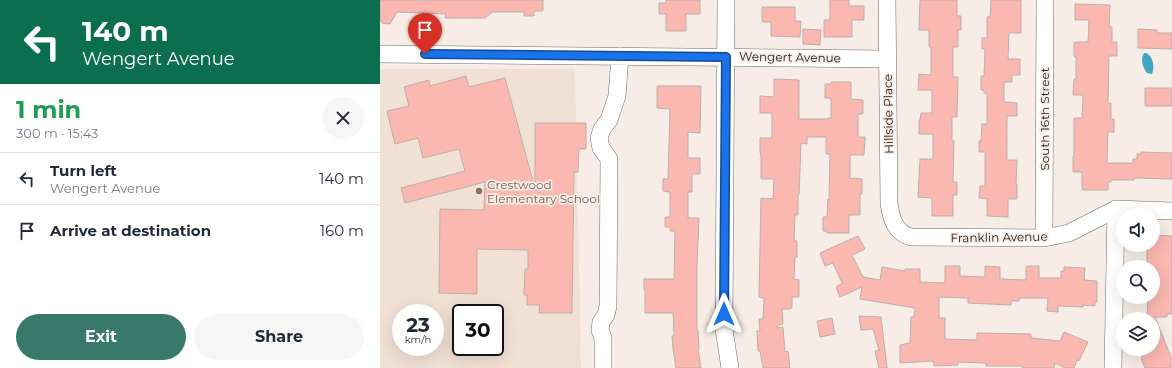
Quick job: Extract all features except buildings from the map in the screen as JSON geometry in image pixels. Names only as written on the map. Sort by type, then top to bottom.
[{"type":"street","points":[[726,0],[724,330],[730,368]]},
{"type":"street","name":"Hillside Place","points":[[887,0],[889,203],[895,227]]},
{"type":"street","name":"South 16th Street","points":[[1044,238],[1045,0]]},
{"type":"street","name":"Wengert Avenue","points":[[380,54],[887,59]]},
{"type":"street","points":[[603,368],[603,338],[600,330],[601,322],[606,315],[608,306],[610,159],[601,148],[599,138],[602,129],[610,120],[617,96],[620,56]]},
{"type":"street","points":[[1113,368],[1116,209]]},
{"type":"street","name":"Franklin Avenue","points":[[895,227],[902,233],[912,238],[1044,238],[1069,233],[1116,209]]},
{"type":"street","name":"Franklin Avenue","points":[[1160,210],[1172,210]]},
{"type":"shaded area","name":"Crestwood Elementary School","points":[[380,69],[575,69],[581,368],[380,368]]},
{"type":"water","points":[[1144,53],[1148,54],[1152,59],[1152,74],[1147,73],[1143,66],[1142,58]]},
{"type":"place","name":"Crestwood Elementary School","points":[[479,191]]},
{"type":"route","points":[[425,54],[726,57],[724,314]]}]
